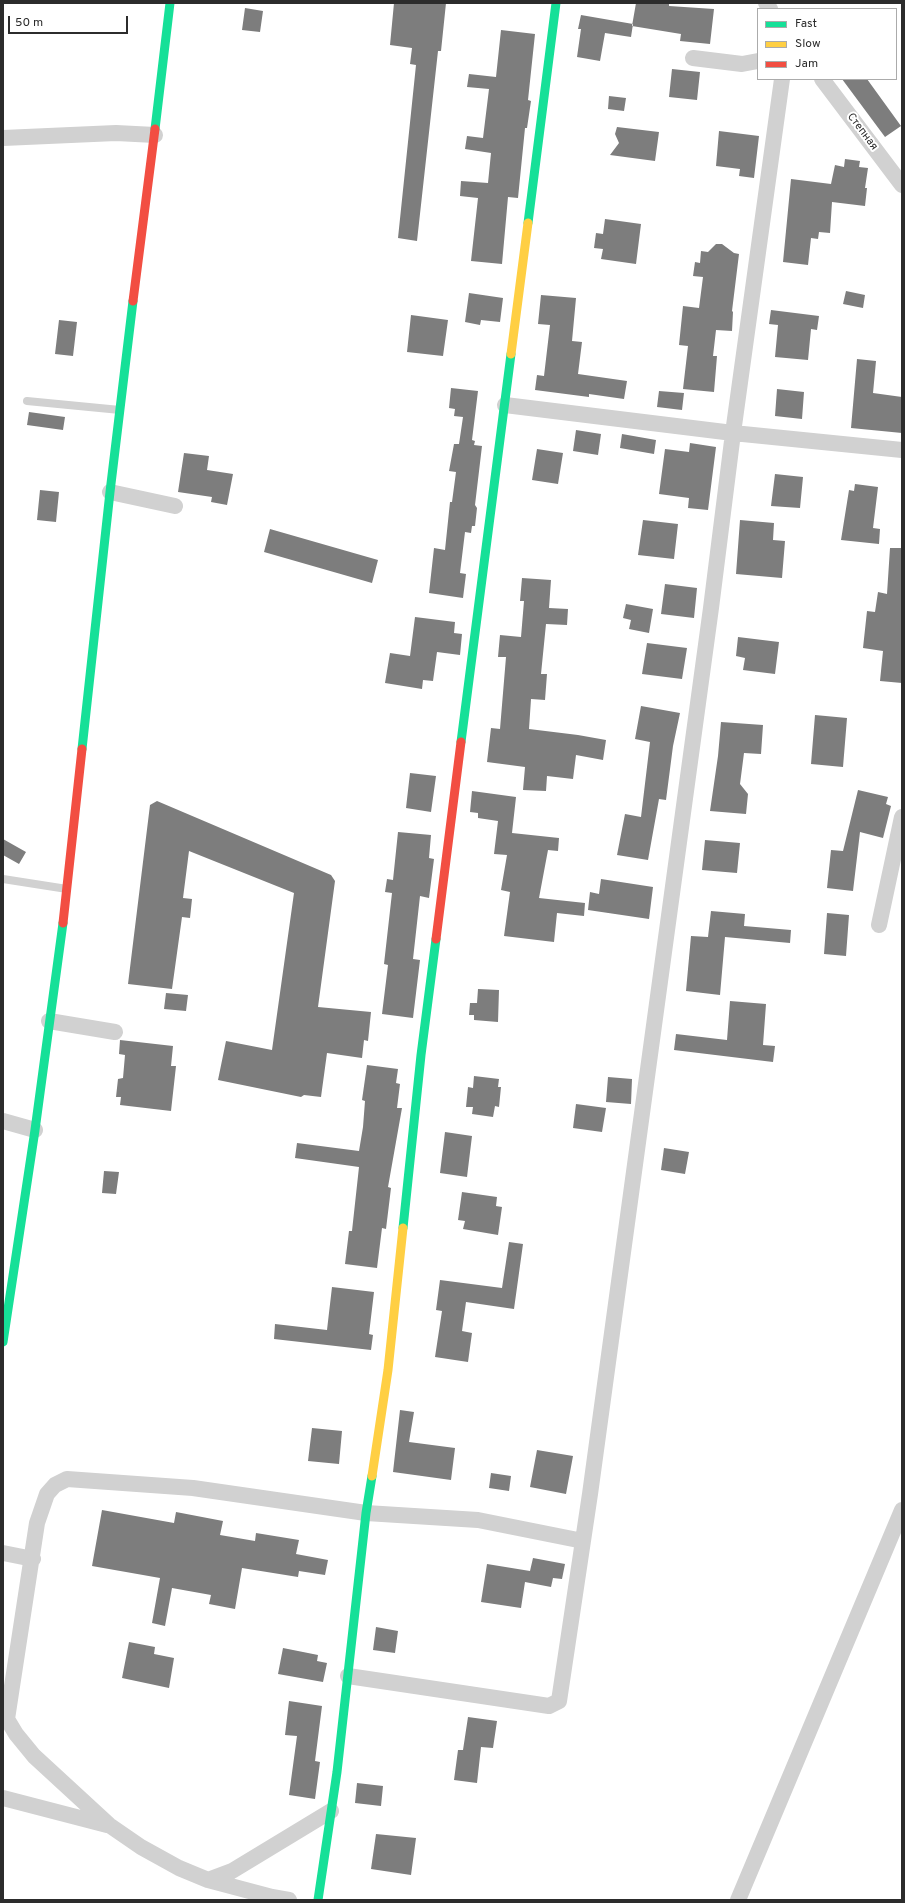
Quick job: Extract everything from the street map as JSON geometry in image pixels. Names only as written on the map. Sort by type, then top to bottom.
[{"type":"street","points":[[3,1342],[35,1130],[67,890],[110,492],[170,3]]},
{"type":"street","points":[[318,1900],[348,1676],[366,1513],[388,1370],[421,1055],[486,535],[506,405],[556,3]]},
{"type":"street","points":[[693,58],[742,64],[757,61]]},
{"type":"street","points":[[348,1676],[549,1706],[559,1701],[583,1541],[782,80]]},
{"type":"street","name":"Степная","points":[[823,80],[902,185]]},
{"type":"street","points":[[3,138],[116,133],[155,135]]},
{"type":"street","points":[[506,405],[733,433],[902,450]]},
{"type":"street","points":[[110,492],[175,506]]},
{"type":"street","points":[[879,925],[902,817]]},
{"type":"street","points":[[49,1021],[116,1032]]},
{"type":"street","points":[[3,1121],[35,1130]]},
{"type":"street","points":[[289,1900],[208,1880],[173,1865],[141,1847],[108,1825],[34,1756],[16,1734],[7,1719],[33,1559],[37,1523],[47,1494],[55,1485],[67,1479],[193,1488],[366,1513],[478,1520],[583,1541]]},
{"type":"street","points":[[738,1900],[902,1510]]},
{"type":"street","points":[[3,1553],[33,1559]]},
{"type":"street","points":[[3,1801],[108,1825]]},
{"type":"street","points":[[208,1880],[232,1871],[331,1811]]},
{"type":"lane","points":[[27,401],[121,410]]},
{"type":"lane","points":[[3,879],[67,890]]},
{"type":"building","points":[[394,3],[446,3],[441,51],[438,51],[417,241],[398,238],[416,65],[410,64],[412,48],[390,45]]},
{"type":"building","points":[[636,3],[669,3],[669,6],[714,9],[710,44],[680,41],[681,34],[632,26]]},
{"type":"building","points":[[245,8],[263,11],[260,32],[242,30]]},
{"type":"building","points":[[581,15],[633,24],[631,37],[605,33],[600,61],[577,57],[581,29],[578,29]]},
{"type":"building","points":[[501,30],[535,34],[528,100],[531,101],[527,128],[525,128],[518,198],[508,197],[502,264],[471,261],[478,198],[460,196],[461,181],[488,183],[491,153],[465,149],[467,136],[483,138],[489,89],[467,87],[469,74],[496,77]]},
{"type":"building","points":[[672,69],[700,72],[697,100],[669,97]]},
{"type":"building","points":[[843,80],[868,80],[901,126],[885,137]]},
{"type":"building","points":[[609,96],[626,98],[624,111],[608,109]]},
{"type":"building","points":[[617,127],[659,132],[655,161],[610,155],[619,143],[615,134]]},
{"type":"building","points":[[719,131],[759,136],[754,178],[739,176],[740,169],[716,166]]},
{"type":"building","points":[[845,159],[860,161],[859,167],[868,168],[865,188],[867,188],[865,206],[832,202],[830,233],[819,232],[818,239],[811,238],[808,265],[783,262],[791,179],[831,184],[835,165],[844,167]]},
{"type":"building","points":[[605,219],[641,224],[636,264],[601,259],[603,249],[594,248],[596,233],[603,234]]},
{"type":"building","points":[[716,244],[722,244],[734,253],[739,254],[732,311],[732,331],[716,330],[713,356],[717,356],[714,392],[683,389],[688,346],[679,345],[683,306],[699,308],[703,277],[693,276],[695,262],[700,263],[701,251],[708,252]]},
{"type":"building","points":[[846,291],[865,295],[863,308],[843,304]]},
{"type":"building","points":[[469,293],[503,298],[500,322],[481,320],[480,325],[465,322]]},
{"type":"building","points":[[541,295],[576,298],[572,341],[582,342],[578,374],[627,381],[624,399],[589,394],[589,397],[535,390],[537,375],[544,376],[550,325],[538,324]]},
{"type":"building","points":[[771,310],[819,316],[817,330],[811,329],[808,360],[775,357],[778,325],[769,324]]},
{"type":"building","points":[[411,315],[448,320],[443,356],[407,352]]},
{"type":"building","points":[[59,320],[77,322],[73,356],[55,354]]},
{"type":"building","points":[[857,359],[876,361],[873,393],[902,397],[902,433],[851,428]]},
{"type":"building","points":[[451,388],[478,391],[472,440],[475,441],[474,445],[482,446],[475,505],[477,508],[475,526],[472,526],[471,533],[465,532],[460,573],[466,574],[463,598],[429,593],[434,548],[445,550],[450,502],[452,502],[456,472],[449,471],[454,444],[459,444],[463,417],[454,416],[455,409],[449,408]]},
{"type":"building","points":[[777,389],[804,392],[802,419],[775,416]]},
{"type":"building","points":[[659,391],[684,393],[682,410],[657,407]]},
{"type":"building","points":[[29,412],[65,417],[63,430],[27,425]]},
{"type":"building","points":[[576,430],[601,434],[598,455],[573,451]]},
{"type":"building","points":[[622,434],[656,440],[654,454],[620,448]]},
{"type":"building","points":[[690,443],[716,447],[708,510],[688,508],[689,498],[659,494],[665,449],[689,452]]},
{"type":"building","points":[[537,449],[563,453],[558,484],[532,480]]},
{"type":"building","points":[[184,453],[209,456],[207,470],[233,474],[227,505],[211,502],[212,497],[178,492]]},
{"type":"building","points":[[775,474],[803,477],[800,508],[771,506]]},
{"type":"building","points":[[855,484],[878,487],[873,528],[880,529],[879,544],[841,540],[849,490],[854,491]]},
{"type":"building","points":[[40,490],[59,492],[56,522],[37,520]]},
{"type":"building","points":[[643,520],[678,524],[674,559],[638,555]]},
{"type":"building","points":[[740,520],[774,523],[773,540],[785,541],[782,578],[736,574]]},
{"type":"building","points":[[270,529],[378,560],[372,583],[264,552]]},
{"type":"building","points":[[890,548],[902,548],[902,683],[880,681],[883,651],[863,648],[867,611],[875,612],[878,592],[887,594]]},
{"type":"building","points":[[522,578],[551,580],[549,608],[568,609],[567,625],[546,624],[541,674],[547,674],[545,700],[531,699],[529,729],[606,740],[603,760],[576,755],[573,779],[547,776],[546,791],[523,790],[525,767],[487,762],[491,728],[500,729],[506,657],[498,657],[500,635],[521,637],[524,601],[520,601]]},
{"type":"building","points":[[665,584],[697,588],[694,618],[661,614]]},
{"type":"building","points":[[626,604],[653,609],[649,633],[629,629],[631,620],[623,618]]},
{"type":"building","points":[[415,617],[455,622],[454,633],[462,634],[460,655],[437,652],[433,681],[423,680],[422,689],[385,683],[390,653],[410,656]]},
{"type":"building","points":[[738,637],[779,642],[775,674],[743,670],[745,658],[736,656]]},
{"type":"building","points":[[647,643],[687,648],[682,679],[642,674]]},
{"type":"building","points":[[641,706],[680,713],[673,746],[666,800],[659,799],[648,860],[617,855],[625,814],[641,817],[650,742],[635,739]]},
{"type":"building","points":[[815,715],[847,718],[843,767],[811,764]]},
{"type":"building","points":[[721,722],[763,725],[761,754],[744,753],[740,784],[748,794],[746,814],[710,811]]},
{"type":"building","points":[[410,773],[436,776],[431,812],[406,808]]},
{"type":"building","points":[[858,790],[888,797],[886,804],[891,806],[883,838],[860,832],[853,891],[827,888],[831,850],[843,851]]},
{"type":"building","points":[[472,791],[516,797],[512,833],[559,838],[558,851],[548,850],[539,898],[585,903],[584,916],[557,913],[554,942],[504,936],[510,892],[501,890],[507,855],[494,854],[498,821],[478,818],[478,813],[470,812]]},
{"type":"building","points":[[157,801],[331,875],[335,881],[318,1007],[371,1012],[368,1041],[364,1040],[362,1058],[327,1053],[321,1097],[304,1095],[301,1097],[218,1080],[226,1041],[272,1050],[294,893],[189,851],[183,898],[192,899],[190,918],[182,917],[172,989],[128,984],[150,805]]},
{"type":"building","points":[[398,832],[431,835],[429,858],[434,859],[429,898],[420,896],[413,959],[420,960],[413,1018],[382,1014],[388,965],[384,964],[392,893],[385,892],[387,879],[393,880]]},
{"type":"building","points":[[3,839],[26,852],[19,864],[3,855]]},
{"type":"building","points":[[705,840],[740,843],[737,873],[702,870]]},
{"type":"building","points":[[601,879],[653,887],[649,919],[588,910],[590,892],[599,894]]},
{"type":"building","points":[[711,911],[745,914],[744,926],[791,930],[790,943],[725,937],[720,995],[686,991],[691,936],[708,937]]},
{"type":"building","points":[[827,913],[849,915],[846,956],[824,954]]},
{"type":"building","points":[[478,989],[499,990],[498,1022],[474,1020],[474,1015],[469,1015],[470,1003],[477,1003]]},
{"type":"building","points":[[166,993],[188,995],[186,1011],[164,1009]]},
{"type":"building","points":[[730,1001],[766,1004],[763,1045],[775,1046],[773,1062],[674,1050],[676,1034],[727,1040]]},
{"type":"building","points":[[120,1040],[173,1046],[171,1066],[176,1066],[171,1111],[120,1105],[121,1097],[116,1097],[118,1079],[123,1078],[125,1055],[119,1054]]},
{"type":"building","points":[[367,1065],[398,1069],[396,1083],[400,1084],[397,1108],[402,1108],[388,1187],[391,1188],[386,1229],[382,1228],[377,1268],[345,1264],[349,1231],[352,1231],[359,1167],[295,1158],[297,1143],[359,1151],[363,1127],[365,1101],[362,1100]]},
{"type":"building","points":[[474,1076],[499,1079],[498,1087],[501,1087],[499,1107],[495,1106],[493,1117],[472,1114],[473,1107],[466,1107],[468,1087],[473,1088]]},
{"type":"building","points":[[608,1077],[632,1079],[631,1104],[606,1102]]},
{"type":"building","points":[[576,1104],[606,1108],[602,1132],[573,1128]]},
{"type":"building","points":[[445,1132],[472,1136],[467,1177],[440,1173]]},
{"type":"building","points":[[664,1148],[689,1152],[685,1174],[661,1170]]},
{"type":"building","points":[[104,1171],[119,1172],[116,1194],[102,1193]]},
{"type":"building","points":[[462,1192],[497,1197],[496,1206],[502,1207],[498,1235],[463,1229],[465,1221],[458,1220]]},
{"type":"building","points":[[509,1242],[523,1244],[514,1309],[466,1302],[462,1331],[472,1333],[468,1362],[435,1357],[442,1311],[436,1310],[440,1280],[502,1288]]},
{"type":"building","points":[[332,1287],[374,1292],[369,1334],[373,1335],[371,1350],[274,1339],[275,1324],[327,1330]]},
{"type":"building","points":[[400,1410],[414,1412],[409,1442],[455,1448],[451,1480],[393,1472]]},
{"type":"building","points":[[312,1428],[342,1431],[339,1464],[308,1461]]},
{"type":"building","points":[[537,1450],[573,1456],[566,1494],[530,1487]]},
{"type":"building","points":[[491,1473],[511,1476],[509,1491],[489,1488]]},
{"type":"building","points":[[102,1510],[174,1523],[176,1512],[223,1521],[220,1535],[255,1541],[256,1533],[299,1540],[296,1554],[328,1560],[325,1575],[299,1571],[298,1577],[242,1568],[235,1609],[209,1604],[211,1595],[172,1588],[165,1626],[152,1623],[160,1578],[92,1566]]},
{"type":"building","points":[[533,1558],[565,1564],[562,1579],[553,1578],[551,1587],[525,1582],[521,1608],[481,1602],[487,1564],[530,1571]]},
{"type":"building","points":[[376,1627],[398,1631],[395,1653],[373,1650]]},
{"type":"building","points":[[129,1642],[155,1647],[154,1654],[174,1658],[169,1688],[122,1678]]},
{"type":"building","points":[[283,1648],[318,1655],[317,1661],[327,1663],[323,1682],[278,1674]]},
{"type":"building","points":[[289,1701],[322,1706],[315,1761],[320,1762],[315,1799],[289,1795],[297,1736],[285,1735]]},
{"type":"building","points":[[468,1717],[497,1721],[493,1748],[481,1747],[477,1783],[454,1780],[458,1750],[463,1750]]},
{"type":"building","points":[[357,1783],[383,1786],[381,1806],[355,1803]]},
{"type":"building","points":[[376,1834],[416,1838],[411,1875],[371,1869]]},
{"type":"traffic: fast","points":[[155,129],[170,3]]},
{"type":"traffic: fast","points":[[528,223],[556,3]]},
{"type":"traffic: fast","points":[[82,749],[110,492],[133,301]]},
{"type":"traffic: fast","points":[[461,742],[511,354]]},
{"type":"traffic: fast","points":[[3,1342],[35,1130],[63,923]]},
{"type":"traffic: fast","points":[[403,1228],[421,1055],[436,939]]},
{"type":"traffic: fast","points":[[318,1900],[337,1772],[366,1513],[372,1476]]},
{"type":"traffic: slow","points":[[511,354],[528,223]]},
{"type":"traffic: slow","points":[[372,1476],[388,1370],[403,1228]]},
{"type":"traffic: jam","points":[[133,301],[155,129]]},
{"type":"traffic: jam","points":[[436,939],[461,742]]},
{"type":"traffic: jam","points":[[63,923],[82,749]]}]
